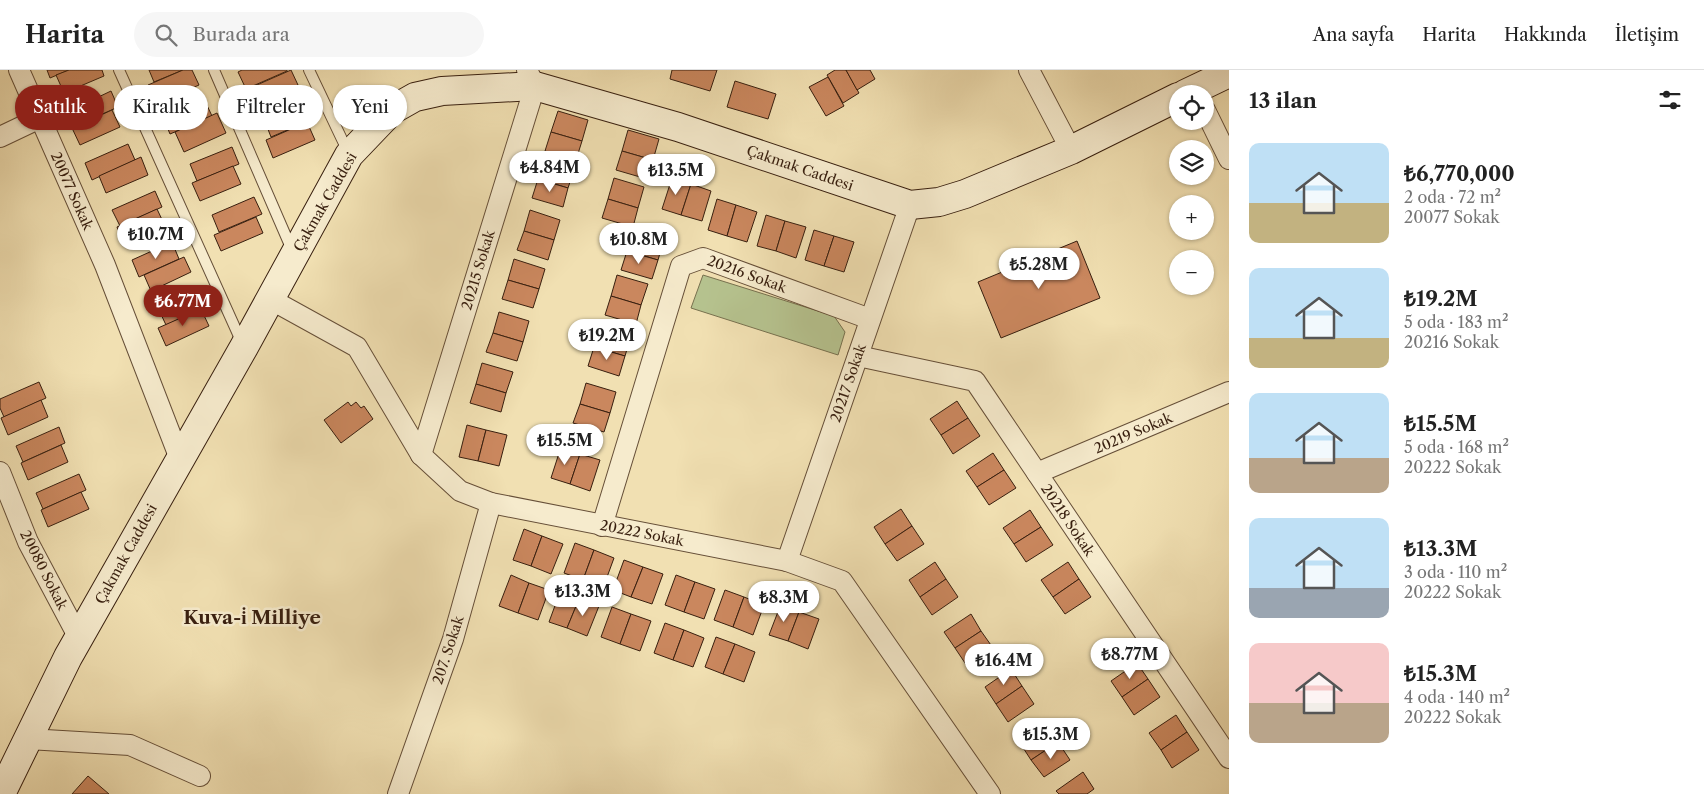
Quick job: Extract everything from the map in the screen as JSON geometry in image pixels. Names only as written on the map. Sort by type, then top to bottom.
[{"type":"main road","name":"Çakmak Caddesi","points":[[1208,85],[1223,73]]},
{"type":"main road","name":"Çakmak Caddesi","points":[[1,794],[80,638],[244,347],[349,154],[392,110],[415,97],[442,91],[531,78],[910,205],[939,202],[965,194],[1169,107]]},
{"type":"street","name":"20077 Sokak","points":[[20,70],[26,85]]},
{"type":"street","points":[[1029,70],[1071,150]]},
{"type":"street","name":"20215 Sokak","points":[[420,455],[531,78]]},
{"type":"street","points":[[0,136],[15,129]]},
{"type":"street","name":"20077 Sokak","points":[[45,130],[104,266],[180,459]]},
{"type":"street","points":[[1212,130],[1229,159]]},
{"type":"street","name":"20217 Sokak","points":[[787,561],[910,205]]},
{"type":"street","name":"20216 Sokak","points":[[602,526],[682,266],[703,258],[870,319]]},
{"type":"street","name":"20222 Sokak","points":[[270,299],[357,347],[420,455],[460,491],[491,503],[787,561],[842,581],[990,794]]},
{"type":"street","name":"20218 Sokak","points":[[858,356],[975,381],[1229,758]]},
{"type":"street","name":"20219 Sokak","points":[[1037,473],[1229,392]]},
{"type":"street","name":"20080 Sokak","points":[[1,477],[28,542],[80,638]]},
{"type":"street","name":"207. Sokak","points":[[398,794],[453,639],[491,503]]},
{"type":"street","points":[[28,739],[130,745],[200,776]]},
{"type":"lane","points":[[119,70],[244,347]]},
{"type":"lane","points":[[214,70],[294,256]]},
{"type":"lane","points":[[308,70],[349,154]]},
{"type":"green space","points":[[703,275],[834,316],[845,332],[838,355],[691,308]]},
{"type":"building","points":[[47,70],[69,70],[50,78]]},
{"type":"building","points":[[69,70],[102,70],[104,76],[83,85],[60,85],[56,75]]},
{"type":"building","points":[[149,70],[183,70],[154,82]]},
{"type":"building","points":[[183,70],[192,70],[199,85],[148,85]]},
{"type":"building","points":[[242,70],[287,70],[255,85],[244,85],[238,72]]},
{"type":"building","points":[[291,70],[298,85],[257,85]]},
{"type":"building","points":[[672,70],[717,70],[710,91],[670,79]]},
{"type":"building","points":[[835,70],[846,70],[859,93],[843,103],[827,75]]},
{"type":"building","points":[[846,70],[870,70],[875,79],[857,90]]},
{"type":"building","points":[[828,77],[844,106],[826,116],[809,87]]},
{"type":"building","points":[[735,81],[776,94],[768,119],[727,107]]},
{"type":"building","points":[[111,91],[114,98],[114,109],[104,113],[104,94]]},
{"type":"building","points":[[208,108],[212,116],[208,118]]},
{"type":"building","points":[[112,110],[114,114],[114,130],[80,145],[73,130],[104,130],[104,114]]},
{"type":"building","points":[[558,111],[588,120],[582,141],[551,132]]},
{"type":"building","points":[[217,113],[218,130],[225,130],[226,133],[184,152],[175,132],[179,130],[208,130],[208,117]]},
{"type":"building","points":[[168,130],[179,130],[170,134]]},
{"type":"building","points":[[268,130],[287,130],[271,137]]},
{"type":"building","points":[[289,130],[311,130],[315,140],[273,158],[266,140]]},
{"type":"building","points":[[628,130],[659,139],[653,160],[622,151]]},
{"type":"building","points":[[551,132],[582,141],[576,160],[545,151]]},
{"type":"building","points":[[128,144],[135,160],[92,180],[85,163]]},
{"type":"building","points":[[232,147],[239,164],[197,181],[190,164]]},
{"type":"building","points":[[622,151],[653,160],[647,179],[616,170]]},
{"type":"building","points":[[141,157],[148,175],[106,193],[99,176]]},
{"type":"building","points":[[545,158],[575,167],[568,188],[538,179]]},
{"type":"building","points":[[233,166],[241,184],[200,201],[192,183]]},
{"type":"building","points":[[614,178],[644,187],[638,208],[608,199]]},
{"type":"building","points":[[672,178],[691,184],[681,215],[662,209]]},
{"type":"building","points":[[538,179],[568,188],[563,207],[532,198]]},
{"type":"building","points":[[691,184],[711,191],[702,221],[681,215]]},
{"type":"building","points":[[155,191],[162,207],[120,226],[112,210]]},
{"type":"building","points":[[254,197],[262,214],[219,232],[212,215]]},
{"type":"building","points":[[608,199],[638,208],[633,227],[602,218]]},
{"type":"building","points":[[717,199],[736,205],[727,236],[708,230]]},
{"type":"building","points":[[736,205],[757,212],[747,242],[727,236]]},
{"type":"building","points":[[157,209],[165,226],[124,244],[117,227]]},
{"type":"building","points":[[530,210],[560,220],[554,240],[524,231]]},
{"type":"building","points":[[766,215],[785,221],[776,251],[757,246]]},
{"type":"building","points":[[256,217],[263,233],[221,251],[214,235]]},
{"type":"building","points":[[785,221],[806,227],[796,258],[776,251]]},
{"type":"building","points":[[633,230],[664,239],[658,260],[627,251]]},
{"type":"building","points":[[814,230],[834,236],[824,266],[805,260]]},
{"type":"building","points":[[524,231],[554,240],[548,260],[517,250]]},
{"type":"building","points":[[834,236],[854,242],[844,272],[824,266]]},
{"type":"building","points":[[1077,241],[1100,298],[1001,338],[978,282]]},
{"type":"building","points":[[172,242],[179,259],[139,277],[132,260]]},
{"type":"building","points":[[627,251],[658,260],[652,279],[621,270]]},
{"type":"building","points":[[184,257],[191,272],[151,291],[144,275]]},
{"type":"building","points":[[514,259],[545,269],[539,289],[508,280]]},
{"type":"building","points":[[617,275],[648,284],[641,305],[611,296]]},
{"type":"building","points":[[508,280],[539,289],[533,308],[502,299]]},
{"type":"building","points":[[198,290],[206,307],[166,325],[158,308]]},
{"type":"building","points":[[611,296],[641,305],[636,324],[605,315]]},
{"type":"building","points":[[201,309],[209,326],[166,346],[158,328]]},
{"type":"building","points":[[499,312],[529,321],[523,342],[493,333]]},
{"type":"building","points":[[601,326],[631,336],[625,356],[594,347]]},
{"type":"building","points":[[493,333],[523,342],[517,361],[486,352]]},
{"type":"building","points":[[594,347],[625,356],[619,376],[588,366]]},
{"type":"building","points":[[482,363],[513,372],[506,393],[476,384]]},
{"type":"building","points":[[39,382],[46,398],[4,417],[0,408],[0,399]]},
{"type":"building","points":[[586,383],[616,392],[610,413],[580,404]]},
{"type":"building","points":[[476,384],[506,393],[501,412],[470,403]]},
{"type":"building","points":[[41,400],[48,417],[8,435],[1,418]]},
{"type":"building","points":[[957,401],[968,418],[941,435],[930,419]]},
{"type":"building","points":[[348,402],[351,406],[356,402],[361,408],[364,406],[373,419],[341,443],[324,420]]},
{"type":"building","points":[[580,404],[610,413],[604,432],[573,423]]},
{"type":"building","points":[[968,418],[980,436],[953,454],[941,435]]},
{"type":"building","points":[[467,425],[486,430],[478,461],[459,457]]},
{"type":"building","points":[[59,427],[65,443],[23,462],[16,446]]},
{"type":"building","points":[[486,430],[507,435],[499,466],[478,461]]},
{"type":"building","points":[[61,445],[68,462],[28,480],[21,463]]},
{"type":"building","points":[[561,447],[580,454],[570,484],[551,478]]},
{"type":"building","points":[[993,453],[1004,470],[977,487],[966,471]]},
{"type":"building","points":[[580,454],[600,460],[590,491],[570,484]]},
{"type":"building","points":[[1004,470],[1016,488],[989,505],[977,487]]},
{"type":"building","points":[[79,474],[86,490],[43,509],[36,493]]},
{"type":"building","points":[[81,492],[89,509],[48,527],[41,510]]},
{"type":"building","points":[[901,509],[912,526],[885,544],[874,527]]},
{"type":"building","points":[[1030,510],[1041,527],[1014,544],[1003,528]]},
{"type":"building","points":[[912,526],[924,544],[897,561],[885,544]]},
{"type":"building","points":[[1041,527],[1053,545],[1026,562],[1014,544]]},
{"type":"building","points":[[524,529],[542,536],[531,566],[513,560]]},
{"type":"building","points":[[542,536],[563,544],[551,574],[531,566]]},
{"type":"building","points":[[575,543],[594,550],[583,580],[564,573]]},
{"type":"building","points":[[594,550],[614,558],[603,588],[583,580]]},
{"type":"building","points":[[624,560],[643,567],[631,597],[613,590]]},
{"type":"building","points":[[935,562],[946,579],[920,597],[909,580]]},
{"type":"building","points":[[1068,562],[1079,579],[1053,597],[1041,580]]},
{"type":"building","points":[[643,567],[663,574],[652,604],[631,597]]},
{"type":"building","points":[[511,575],[529,583],[518,613],[499,606]]},
{"type":"building","points":[[676,575],[695,582],[684,612],[665,605]]},
{"type":"building","points":[[946,579],[958,597],[932,615],[920,597]]},
{"type":"building","points":[[1079,579],[1091,597],[1065,614],[1053,597]]},
{"type":"building","points":[[695,582],[715,589],[704,619],[684,612]]},
{"type":"building","points":[[529,583],[549,590],[538,620],[518,613]]},
{"type":"building","points":[[725,590],[744,597],[733,627],[714,620]]},
{"type":"building","points":[[560,592],[579,599],[567,628],[549,622]]},
{"type":"building","points":[[744,597],[764,605],[753,635],[733,627]]},
{"type":"building","points":[[579,599],[599,606],[587,636],[567,628]]},
{"type":"building","points":[[781,604],[799,612],[788,641],[769,635]]},
{"type":"building","points":[[612,607],[631,614],[620,644],[601,637]]},
{"type":"building","points":[[799,612],[819,619],[808,649],[788,641]]},
{"type":"building","points":[[631,614],[651,621],[640,651],[620,644]]},
{"type":"building","points":[[971,614],[981,631],[955,648],[944,632]]},
{"type":"building","points":[[665,623],[684,630],[673,660],[654,653]]},
{"type":"building","points":[[684,630],[704,638],[693,667],[673,660]]},
{"type":"building","points":[[981,631],[993,648],[967,666],[955,648]]},
{"type":"building","points":[[716,637],[735,644],[723,674],[705,667]]},
{"type":"building","points":[[735,644],[755,652],[744,682],[723,674]]},
{"type":"building","points":[[1137,663],[1148,679],[1122,697],[1111,681]]},
{"type":"building","points":[[1011,669],[1022,686],[996,704],[985,687]]},
{"type":"building","points":[[1148,679],[1160,697],[1134,715],[1122,697]]},
{"type":"building","points":[[1022,686],[1034,704],[1008,722],[996,704]]},
{"type":"building","points":[[1176,715],[1187,732],[1161,750],[1149,733]]},
{"type":"building","points":[[1047,725],[1058,742],[1031,760],[1020,743]]},
{"type":"building","points":[[1187,732],[1199,750],[1172,768],[1161,750]]},
{"type":"building","points":[[1058,742],[1070,760],[1044,777],[1031,760]]},
{"type":"building","points":[[1083,772],[1094,789],[1087,794],[1059,794],[1056,791]]},
{"type":"building","points":[[88,776],[109,794],[72,794]]},
{"type":"district","name":"Kuva-i̇ Milliye","points":[[252,617]]}]
